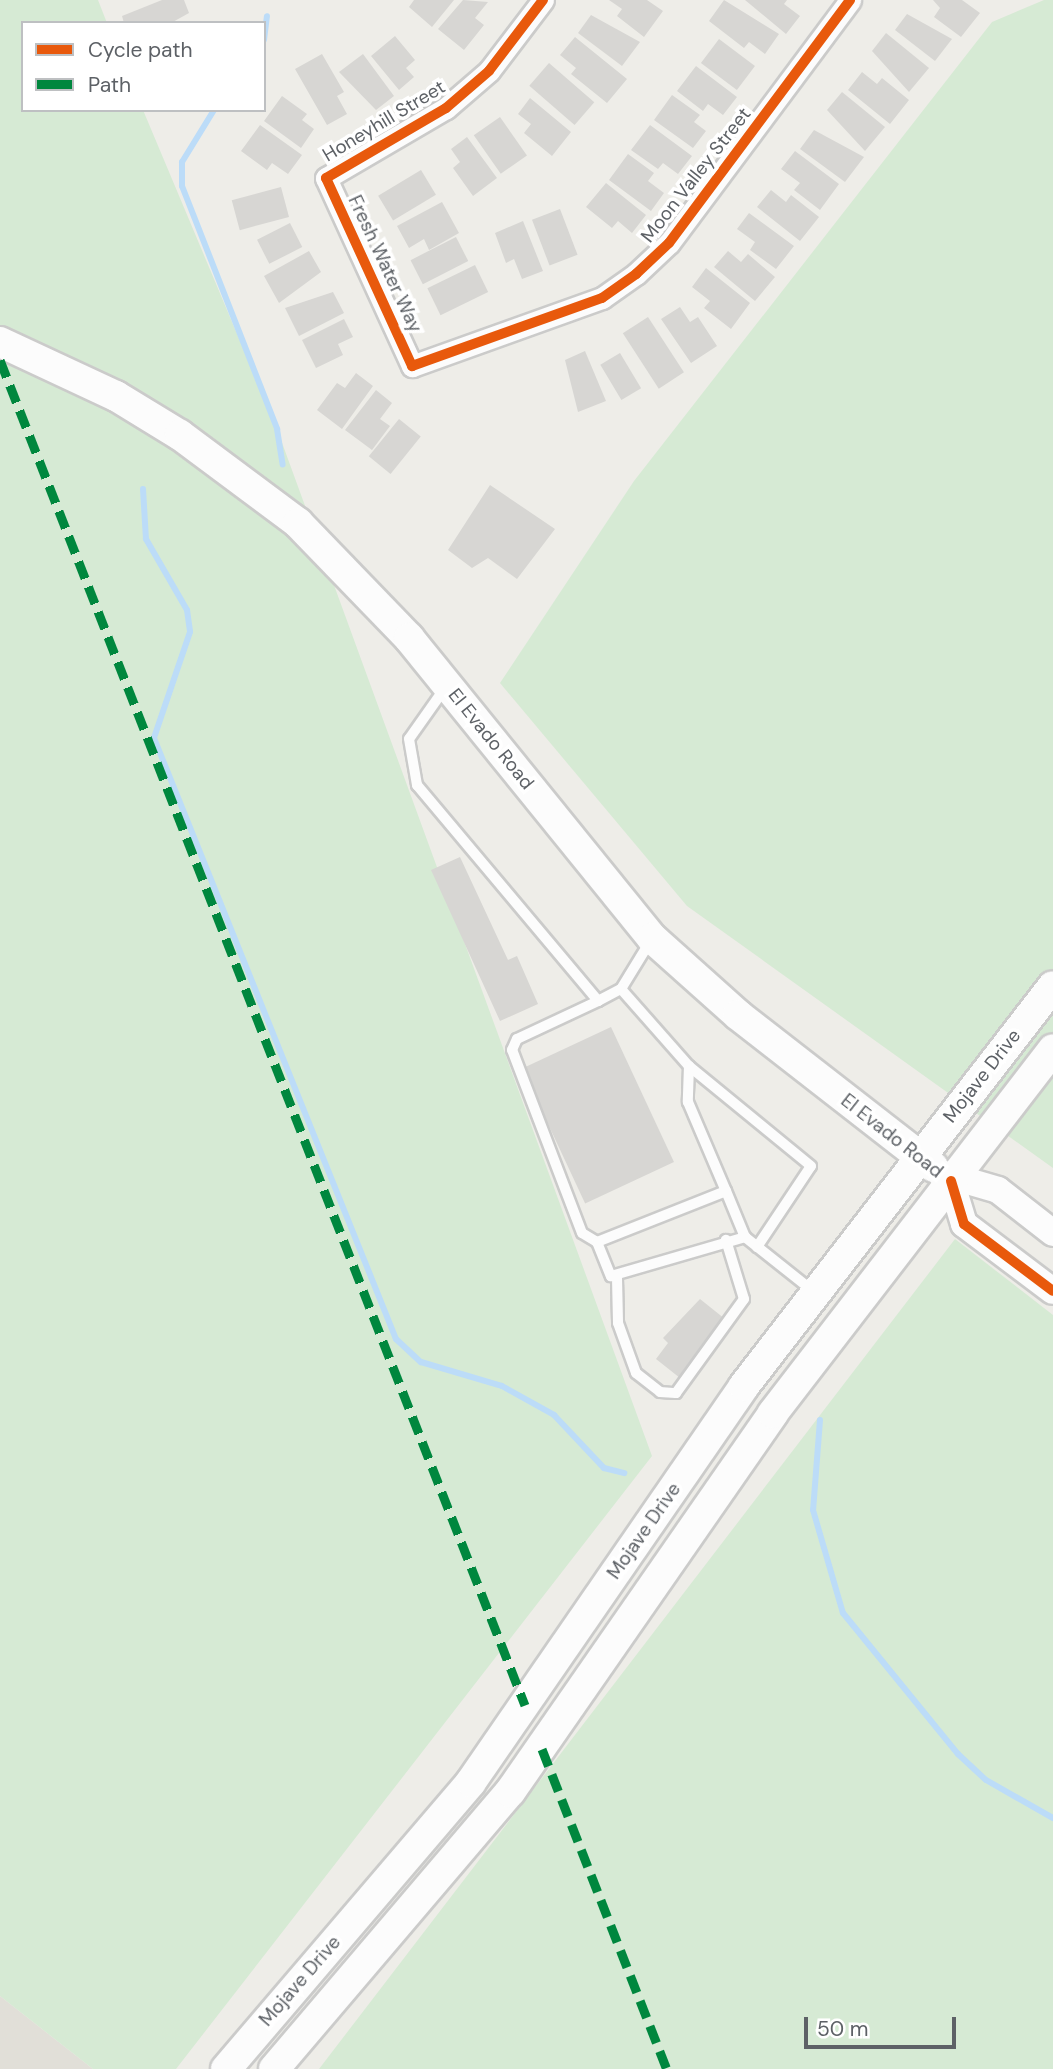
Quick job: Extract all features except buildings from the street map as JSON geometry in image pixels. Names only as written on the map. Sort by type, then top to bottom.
[{"type":"main road","name":"El Evado Road","points":[[0,342],[116,397],[249,484],[349,573],[447,685],[652,938],[738,1016],[934,1169]]},
{"type":"main road","name":"Mojave Drive","points":[[274,2069],[503,1801],[773,1413],[1053,985]]},
{"type":"main road","name":"Mojave Drive","points":[[226,2069],[471,1782],[816,1292],[1053,1049]]},
{"type":"street","name":"Honeyhill Street","points":[[326,178],[446,108],[489,71],[543,0]]},
{"type":"street","name":"Moon Valley Street","points":[[412,366],[602,298],[636,274],[669,243],[850,0]]},
{"type":"street","name":"Fresh Water Way","points":[[326,178],[412,366]]},
{"type":"street","name":"El Evado Road","points":[[934,1169],[998,1190],[1053,1233]]},
{"type":"street","name":"El Evado Road","points":[[934,1169],[964,1224],[1053,1291]]},
{"type":"lane","points":[[447,685],[409,739],[416,785],[598,1001]]},
{"type":"lane","points":[[652,938],[621,989],[517,1039],[512,1050],[582,1233],[597,1242],[617,1278],[618,1323],[636,1373],[660,1392],[676,1393],[744,1299],[726,1240]]},
{"type":"lane","points":[[621,989],[689,1066],[811,1166],[757,1247]]},
{"type":"lane","points":[[689,1066],[688,1102],[745,1237],[816,1292]]},
{"type":"lane","points":[[597,1242],[726,1191]]},
{"type":"lane","points":[[617,1278],[726,1240],[745,1237]]},
{"type":"shaded area","points":[[0,1996],[93,2069],[0,2069]]},
{"type":"green space","points":[[0,0],[98,0],[106,21],[21,21],[21,112],[144,112],[277,429],[652,1456],[176,2069],[93,2069],[0,1996]]},
{"type":"green space","points":[[1044,0],[1053,0],[1053,1168],[687,906],[500,683],[634,481],[992,22]]},
{"type":"green space","points":[[955,1239],[1053,1315],[1053,2069],[319,2069]]},
{"type":"waterway","points":[[266,24],[267,16]]},
{"type":"waterway","points":[[213,112],[182,162],[182,186],[277,429],[283,465]]},
{"type":"waterway","points":[[143,489],[146,539],[187,610],[190,632],[154,738],[396,1339],[421,1362],[502,1386],[554,1415],[604,1468],[624,1473]]},
{"type":"waterway","points":[[820,1420],[813,1510],[843,1613],[958,1754],[986,1780],[1053,1818]]},
{"type":"marked path","points":[[0,360],[525,1705]]},
{"type":"marked path","points":[[542,1749],[667,2069]]},
{"type":"cycle path","points":[[543,0],[489,71],[446,108],[326,178],[412,366],[602,298],[636,274],[669,243],[850,0]]},
{"type":"cycle path","points":[[951,1181],[964,1224],[1053,1291]]}]
